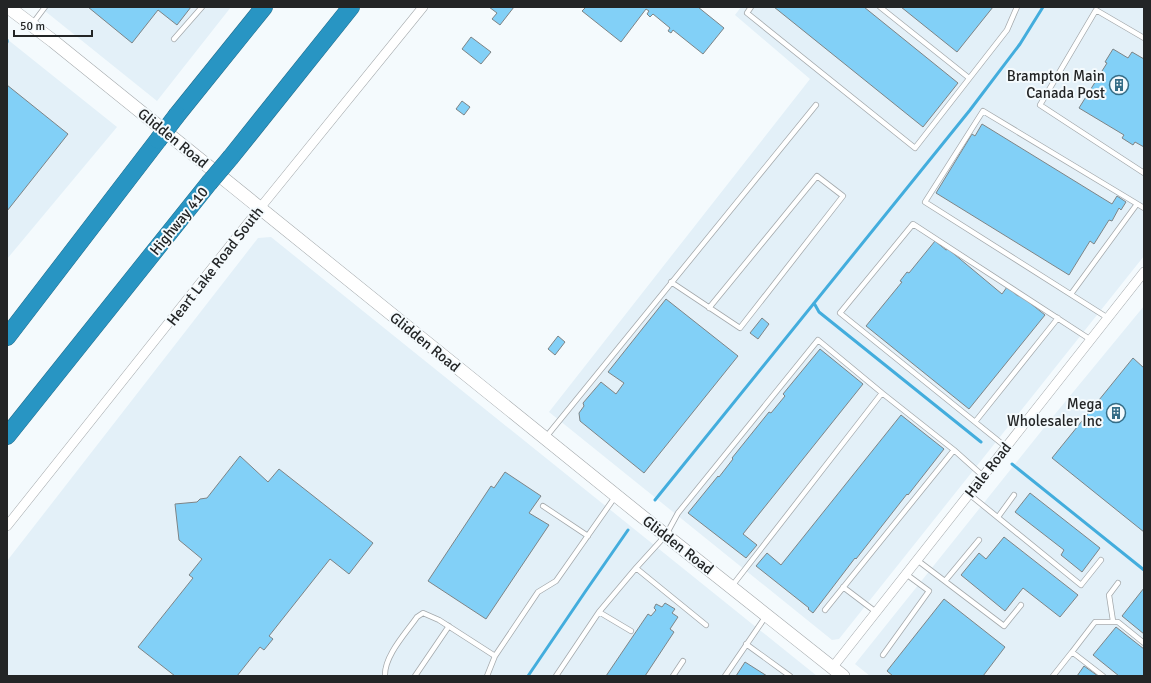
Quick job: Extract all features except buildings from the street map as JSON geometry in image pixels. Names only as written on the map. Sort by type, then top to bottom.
[{"type":"highway","points":[[7,337],[177,115],[264,7]]},
{"type":"highway","name":"Highway 410","points":[[7,436],[350,7]]},
{"type":"street","name":"Glidden Road","points":[[8,7],[837,672]]},
{"type":"street","name":"Heart Lake Road South","points":[[7,526],[260,208],[423,7]]},
{"type":"street","name":"Hale Road","points":[[837,672],[876,612],[1144,272]]},
{"type":"lane","points":[[32,25],[45,7]]},
{"type":"lane","points":[[174,39],[202,7]]},
{"type":"lane","points":[[751,7],[747,13],[915,148],[1007,30],[1017,7]]},
{"type":"lane","points":[[880,7],[969,78]]},
{"type":"lane","points":[[1144,38],[1096,10],[1040,105],[1144,173]]},
{"type":"lane","points":[[545,438],[816,105]]},
{"type":"lane","points":[[1108,318],[924,202],[983,111],[1144,208]]},
{"type":"lane","points":[[671,282],[709,308],[740,328],[843,196],[817,176],[709,308]]},
{"type":"lane","points":[[1071,294],[1137,204]]},
{"type":"lane","points":[[1006,448],[840,313],[913,224],[1091,340]]},
{"type":"lane","points":[[975,422],[1058,318]]},
{"type":"lane","points":[[556,676],[599,612],[636,568],[666,536],[678,513],[818,340],[954,450],[983,476]]},
{"type":"lane","points":[[731,588],[882,393]]},
{"type":"lane","points":[[825,610],[954,450]]},
{"type":"lane","points":[[969,494],[1081,585],[1101,560]]},
{"type":"lane","points":[[998,517],[1014,495]]},
{"type":"lane","points":[[487,676],[495,656],[538,592],[556,581],[616,496]]},
{"type":"lane","points":[[543,506],[588,536]]},
{"type":"lane","points":[[945,581],[979,540]]},
{"type":"lane","points":[[917,560],[1004,626],[1021,605]]},
{"type":"lane","points":[[636,568],[706,625]]},
{"type":"lane","points":[[883,654],[929,591],[906,574]]},
{"type":"lane","points":[[1113,622],[1109,595],[1118,583]]},
{"type":"lane","points":[[843,587],[876,612]]},
{"type":"lane","points":[[599,612],[631,632]]},
{"type":"lane","points":[[385,676],[385,668],[389,658],[417,617],[423,613],[449,626],[495,656]]},
{"type":"lane","points":[[725,676],[767,616]]},
{"type":"lane","points":[[1053,676],[1095,622],[1118,622],[1144,642]]},
{"type":"lane","points":[[414,676],[449,626]]},
{"type":"lane","points":[[746,644],[790,676]]},
{"type":"lane","points":[[1072,652],[1103,676]]},
{"type":"lane","points":[[674,676],[683,661]]},
{"type":"shaded area","points":[[40,7],[231,7],[157,101]]},
{"type":"shaded area","points":[[741,7],[1144,7],[1144,256],[839,639],[832,640],[549,412],[810,79],[735,15]]},
{"type":"shaded area","points":[[7,39],[117,127],[7,259]]},
{"type":"shaded area","points":[[271,237],[817,676],[7,676],[7,561],[258,238]]},
{"type":"shaded area","points":[[1144,306],[1144,676],[870,676],[855,664],[1051,419]]},
{"type":"waterway","points":[[655,500],[970,110],[1020,44],[1043,7]]},
{"type":"waterway","points":[[814,303],[819,312],[981,442]]},
{"type":"waterway","points":[[1012,464],[1144,570]]},
{"type":"waterway","points":[[528,676],[628,530]]},
{"type":"place","name":"Brampton Main Canada Post","points":[[1119,85]]},
{"type":"place","name":"Mega Wholesaler Inc","points":[[1116,413]]}]
